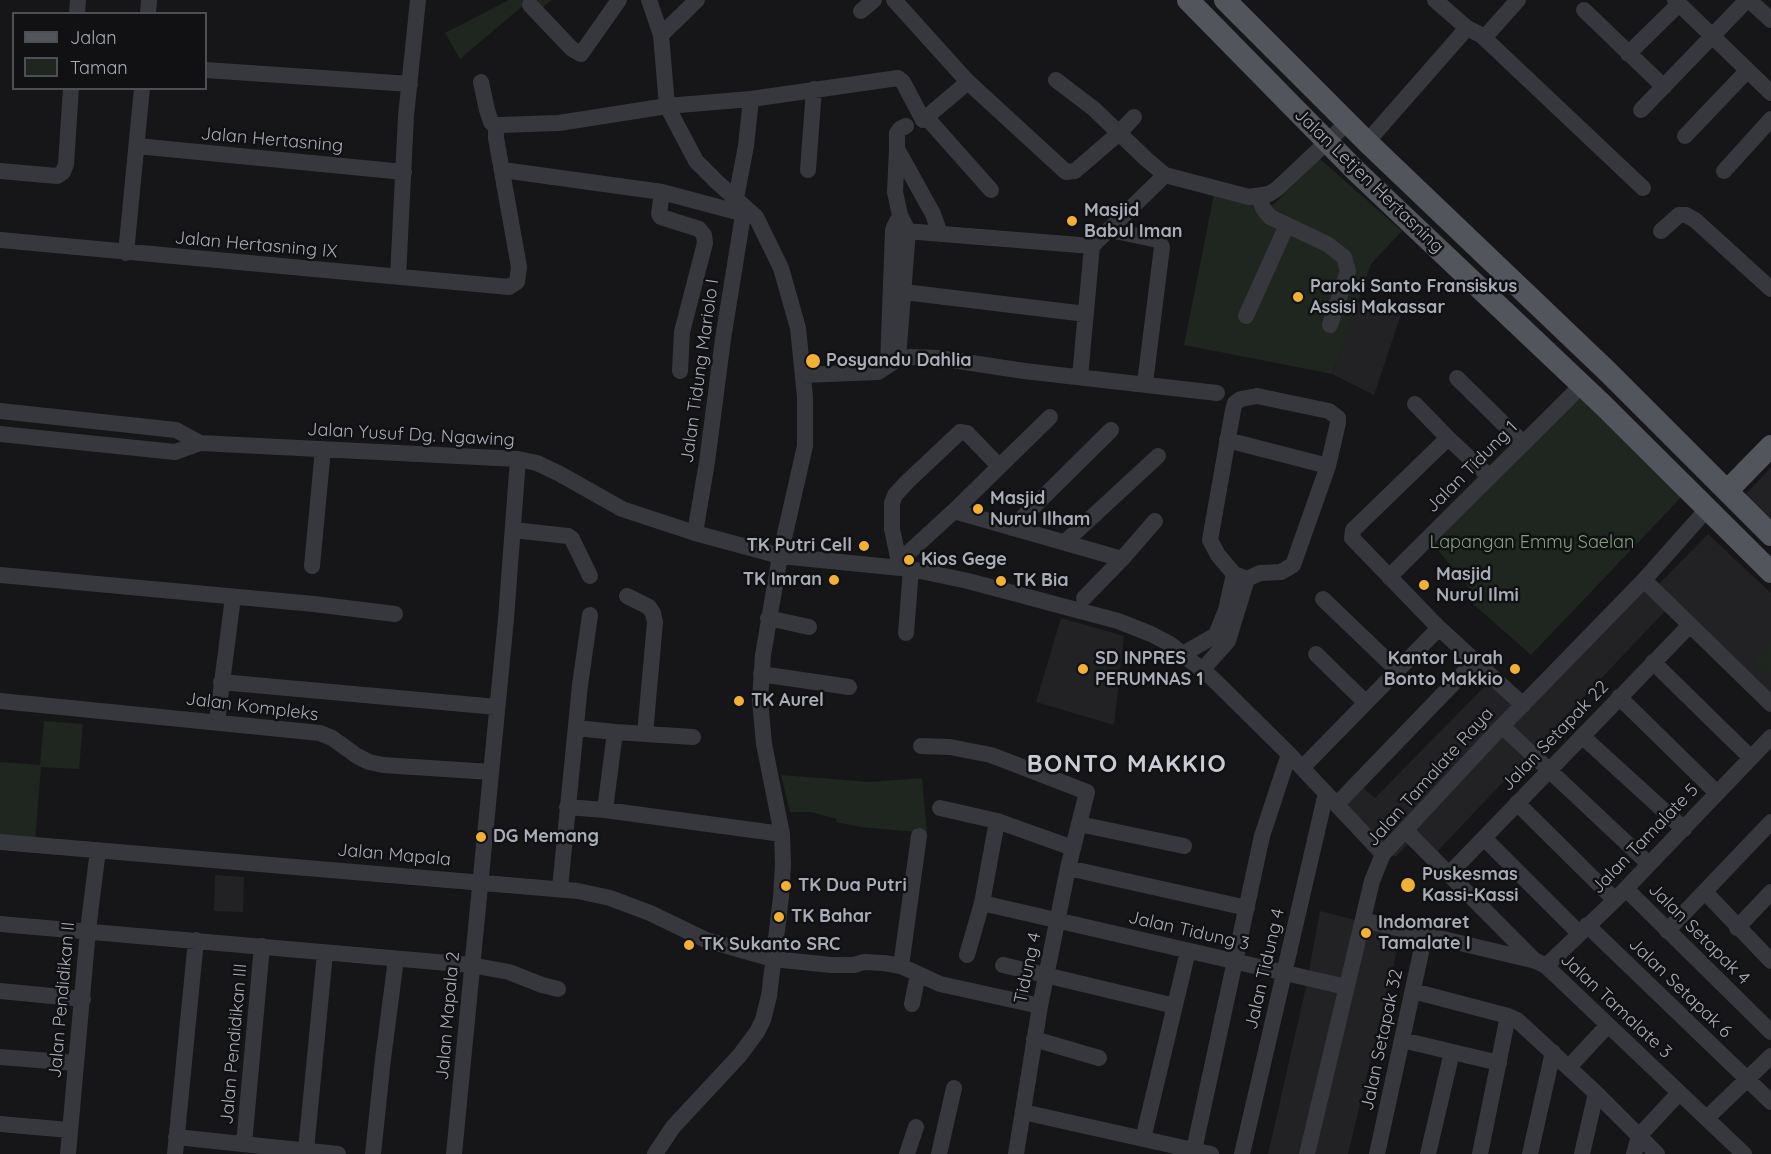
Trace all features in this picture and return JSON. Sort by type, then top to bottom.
[{"type":"main road","name":"Jalan Letjen Hertasning","points":[[1188,0],[1327,142],[1582,385],[1771,572]]},
{"type":"main road","name":"Jalan Letjen Hertasning","points":[[1225,0],[1347,123],[1608,372],[1771,535]]},
{"type":"main road","points":[[1490,299],[1510,277]]},
{"type":"main road","points":[[1727,491],[1771,446]]},
{"type":"street","points":[[398,277],[410,84],[418,0]]},
{"type":"street","points":[[530,4],[572,49],[581,54],[619,0]]},
{"type":"street","points":[[649,0],[661,35],[666,106],[696,161],[736,198],[772,247],[790,293],[798,328],[806,407],[805,446],[768,618],[761,674],[761,725],[782,834],[781,897],[769,996],[763,1020],[757,1032],[740,1054],[673,1127],[654,1154]]},
{"type":"street","points":[[661,35],[697,0]]},
{"type":"street","points":[[894,0],[969,81],[1066,172],[1075,171],[1119,134],[1134,117]]},
{"type":"street","points":[[1436,0],[1467,28],[1484,38],[1643,188]]},
{"type":"street","points":[[1484,38],[1518,0]]},
{"type":"street","points":[[1641,110],[1748,0],[1771,20]]},
{"type":"street","points":[[1628,54],[1677,2],[1771,93]]},
{"type":"street","points":[[1584,10],[1664,87]]},
{"type":"street","points":[[1367,142],[1467,28]]},
{"type":"street","points":[[207,70],[410,84]]},
{"type":"street","points":[[1685,136],[1747,71]]},
{"type":"street","points":[[496,127],[503,124],[559,123],[666,106],[751,99],[900,79],[925,119],[991,190]]},
{"type":"street","points":[[1056,80],[1094,109],[1165,175],[1249,197],[1259,197],[1277,189],[1347,123]]},
{"type":"street","points":[[925,119],[969,81]]},
{"type":"street","points":[[481,82],[491,122],[496,127],[503,170],[662,192],[750,216]]},
{"type":"street","points":[[808,170],[814,89]]},
{"type":"street","points":[[0,171],[57,176],[63,172],[66,164],[71,90]]},
{"type":"street","points":[[126,252],[142,90]]},
{"type":"street","points":[[736,198],[746,146],[751,99]]},
{"type":"street","points":[[1724,171],[1771,118]]},
{"type":"street","points":[[893,362],[904,292],[896,192],[897,133],[906,126]]},
{"type":"street","name":"Jalan Hertasning","points":[[137,146],[404,172]]},
{"type":"street","points":[[897,148],[933,214],[940,234]]},
{"type":"street","name":"Jalan Hertasning IX","points":[[0,240],[509,288],[517,282],[519,267],[503,170]]},
{"type":"street","points":[[1080,377],[1092,246],[1165,175]]},
{"type":"street","points":[[662,192],[659,214],[661,217],[699,229],[704,235],[705,243],[682,333],[680,370]]},
{"type":"street","points":[[1259,197],[1270,217],[1339,251],[1348,264],[1346,282],[1330,325]]},
{"type":"street","points":[[1661,231],[1679,215],[1686,215],[1695,220],[1771,289]]},
{"type":"street","name":"Jalan Tidung Mariolo I","points":[[695,533],[723,339],[750,216]]},
{"type":"street","points":[[900,225],[940,234],[1092,246]]},
{"type":"street","points":[[893,362],[900,225]]},
{"type":"street","points":[[1246,316],[1287,225]]},
{"type":"street","points":[[1110,230],[1158,240],[1162,247],[1145,383]]},
{"type":"street","points":[[904,292],[1086,314]]},
{"type":"street","points":[[803,375],[878,372],[893,362],[911,357],[939,358],[1024,371],[1217,393]]},
{"type":"street","points":[[1457,378],[1523,444]]},
{"type":"street","name":"Jalan Tidung 1","points":[[1389,577],[1582,385]]},
{"type":"street","points":[[1257,396],[1329,411],[1338,418],[1338,423],[1328,466],[1293,565],[1281,572],[1241,576],[1218,555],[1210,540],[1235,404],[1257,396]]},
{"type":"street","points":[[1415,404],[1490,477]]},
{"type":"street","name":"Jalan Yusuf Dg. Ngawing","points":[[0,411],[176,430],[200,443]]},
{"type":"street","points":[[32,437],[34,414]]},
{"type":"street","points":[[901,566],[1050,417]]},
{"type":"street","points":[[1012,528],[1111,430]]},
{"type":"street","points":[[906,633],[901,566],[892,529],[892,503],[901,488],[957,434],[964,432],[999,466]]},
{"type":"street","name":"Jalan Yusuf Dg. Ngawing","points":[[0,434],[175,452],[200,443],[518,459],[537,463],[560,474],[622,509],[695,533],[780,556],[901,566],[1118,621],[1160,639],[1203,669],[1289,754],[1383,854]]},
{"type":"street","points":[[1448,438],[1353,530],[1352,538],[1474,662],[1524,705]]},
{"type":"street","points":[[1227,440],[1328,466]]},
{"type":"street","points":[[312,566],[322,449]]},
{"type":"street","points":[[1065,542],[1158,456]]},
{"type":"street","name":"Jalan Mapala 2","points":[[454,1154],[481,882],[518,459]]},
{"type":"street","name":"Jalan Tamalate Raya","points":[[1313,1153],[1346,987],[1372,881],[1383,854],[1502,726],[1644,580],[1708,508]]},
{"type":"street","points":[[954,511],[1122,559]]},
{"type":"street","points":[[1084,598],[1155,521]]},
{"type":"street","points":[[513,530],[568,536],[572,539],[590,576]]},
{"type":"street","points":[[0,575],[395,614]]},
{"type":"street","points":[[1203,669],[1222,638],[1226,610],[1241,576]]},
{"type":"street","points":[[1644,580],[1771,704]]},
{"type":"street","points":[[627,596],[649,607],[655,622],[645,734]]},
{"type":"street","points":[[217,722],[233,597]]},
{"type":"street","points":[[1323,599],[1398,671]]},
{"type":"street","points":[[560,888],[567,807],[590,615]]},
{"type":"street","points":[[768,618],[809,627]]},
{"type":"street","name":"Jalan Setapak 22","points":[[1449,874],[1548,769],[1690,625]]},
{"type":"street","points":[[1302,768],[1439,628]]},
{"type":"street","points":[[1183,654],[1222,638]]},
{"type":"street","points":[[1316,654],[1366,703]]},
{"type":"street","points":[[1331,799],[1474,662]]},
{"type":"street","points":[[1653,662],[1751,758]]},
{"type":"street","points":[[761,674],[849,687]]},
{"type":"street","points":[[221,682],[497,707]]},
{"type":"street","points":[[1619,697],[1717,793]]},
{"type":"street","name":"Jalan Kompleks","points":[[0,701],[320,733],[332,738],[369,762],[491,772]]},
{"type":"street","points":[[1502,726],[1649,864]]},
{"type":"street","points":[[576,728],[693,737]]},
{"type":"street","points":[[605,810],[615,732]]},
{"type":"street","points":[[1582,736],[1684,829]]},
{"type":"street","name":"Jalan Tamalate 5","points":[[1541,964],[1620,894],[1771,737]]},
{"type":"street","name":"Tidung 4","points":[[921,746],[950,747],[992,755],[1087,792],[1068,868],[1046,975],[1016,1154]]},
{"type":"street","points":[[1194,1150],[1262,836],[1289,754]]},
{"type":"street","name":"Jalan Tidung 4","points":[[1242,1154],[1284,973],[1331,799]]},
{"type":"street","name":"Jalan Setapak 4","points":[[1517,803],[1620,894],[1667,931],[1771,1032]]},
{"type":"street","points":[[567,807],[782,834]]},
{"type":"street","points":[[940,808],[997,821],[1073,848]]},
{"type":"street","points":[[967,955],[982,903],[997,821]]},
{"type":"street","points":[[1667,931],[1771,822]]},
{"type":"street","points":[[1079,824],[1184,846]]},
{"type":"street","points":[[1405,830],[1541,964]]},
{"type":"street","points":[[901,966],[919,836]]},
{"type":"street","name":"Jalan Setapak 6","points":[[1484,838],[1771,1102]]},
{"type":"street","name":"Jalan Mapala","points":[[0,842],[560,888],[610,898],[650,913],[705,940],[773,959],[842,965],[874,962],[901,966],[940,984],[1040,1006]]},
{"type":"street","name":"Jalan Pendidikan II","points":[[68,1154],[88,930],[98,850]]},
{"type":"street","points":[[1068,868],[1247,908]]},
{"type":"street","points":[[1704,892],[1771,961]]},
{"type":"street","points":[[1737,927],[1771,892]]},
{"type":"street","name":"Jalan Tidung 3","points":[[982,903],[1346,987]]},
{"type":"street","name":"Jalan Tamalate 3","points":[[1363,920],[1541,964],[1608,1024],[1744,1154]]},
{"type":"street","points":[[0,924],[88,930]]},
{"type":"street","name":"Jalan Pendidikan III","points":[[88,930],[471,965],[509,972],[542,985],[558,988]]},
{"type":"street","name":"Jalan Setapak 32","points":[[1377,1154],[1425,934]]},
{"type":"street","name":"Jalan Pendidikan III","points":[[196,940],[176,1146],[244,1144],[338,1154]]},
{"type":"street","name":"Jalan Pendidikan III","points":[[244,1144],[262,946]]},
{"type":"street","points":[[1143,1139],[1188,951]]},
{"type":"street","points":[[306,1150],[325,953]]},
{"type":"street","points":[[373,1154],[396,959]]},
{"type":"street","points":[[1004,965],[1175,1006]]},
{"type":"street","points":[[912,1004],[918,974]]},
{"type":"street","points":[[0,991],[83,999]]},
{"type":"street","points":[[1413,991],[1517,1020],[1569,1067],[1657,1154]]},
{"type":"street","points":[[1480,1154],[1508,1016]]},
{"type":"street","points":[[1569,1067],[1608,1024]]},
{"type":"street","points":[[1034,1039],[1099,1058]]},
{"type":"street","points":[[1402,1040],[1499,1063]]},
{"type":"street","points":[[1428,1154],[1452,1052]]},
{"type":"street","points":[[1530,1154],[1553,1052]]},
{"type":"street","points":[[1707,1118],[1771,1056]]},
{"type":"street","points":[[0,1057],[76,1063]]},
{"type":"street","points":[[939,1154],[954,1088]]},
{"type":"street","points":[[1582,1154],[1596,1093]]},
{"type":"street","points":[[1634,1154],[1639,1136],[1678,1093]]},
{"type":"street","points":[[1023,1112],[1211,1154]]},
{"type":"street","points":[[0,1124],[69,1130]]},
{"type":"street","points":[[907,1154],[916,1127]]},
{"type":"shaded area","points":[[1357,302],[1401,314],[1374,395],[1332,374]]},
{"type":"shaded area","points":[[1771,467],[1771,521],[1745,495]]},
{"type":"shaded area","points":[[1708,534],[1771,593],[1771,705],[1652,591]]},
{"type":"shaded area","points":[[1643,588],[1666,610],[1432,857],[1412,840],[1395,857],[1344,801],[1359,784],[1375,798],[1488,683],[1518,711]]},
{"type":"shaded area","name":"SD INPRES PERUMNAS 1","points":[[1061,618],[1124,636],[1114,725],[1036,702]]},
{"type":"shaded area","points":[[215,875],[244,877],[243,912],[214,911]]},
{"type":"shaded area","points":[[1320,911],[1355,920],[1400,938],[1348,1154],[1268,1154],[1306,987]]},
{"type":"green space","points":[[509,0],[552,0],[539,10],[526,3],[460,59],[445,33]]},
{"type":"green space","points":[[1320,159],[1402,231],[1371,264],[1332,374],[1184,345],[1214,194],[1272,206]]},
{"type":"green space","name":"Lapangan Emmy Saelan","points":[[1582,385],[1689,489],[1531,655],[1473,604],[1474,594],[1428,538]]},
{"type":"green space","points":[[1771,643],[1771,672],[1768,675],[1753,662]]},
{"type":"green space","points":[[44,721],[83,724],[79,769],[41,767],[35,842],[0,840],[0,762],[40,765]]},
{"type":"green space","points":[[781,775],[870,782],[922,778],[927,833],[861,827],[836,822],[837,819],[811,812],[790,812]]},
{"type":"place","name":"Masjid Babul Iman","points":[[1072,221]]},
{"type":"place","name":"Paroki Santo Fransiskus Assisi Makassar","points":[[1298,297]]},
{"type":"place","name":"Posyandu Dahlia","points":[[813,361]]},
{"type":"place","name":"Masjid Nurul Ilham","points":[[978,509]]},
{"type":"place","name":"TK Putri Cell","points":[[864,546]]},
{"type":"place","name":"Kios Gege","points":[[909,560]]},
{"type":"place","name":"TK Imran","points":[[834,580]]},
{"type":"place","name":"TK Bia","points":[[1001,581]]},
{"type":"place","name":"Masjid Nurul Ilmi","points":[[1424,585]]},
{"type":"place","name":"SD INPRES PERUMNAS 1","points":[[1083,669]]},
{"type":"place","name":"Kantor Lurah Bonto Makkio","points":[[1515,669]]},
{"type":"place","name":"TK Aurel","points":[[739,701]]},
{"type":"place","name":"DG Memang","points":[[481,837]]},
{"type":"place","name":"Puskesmas Kassi-Kassi","points":[[1408,885]]},
{"type":"place","name":"TK Dua Putri","points":[[786,886]]},
{"type":"place","name":"TK Bahar","points":[[779,917]]},
{"type":"place","name":"Indomaret Tamalate I","points":[[1366,933]]},
{"type":"place","name":"TK Sukanto SRC","points":[[689,945]]},
{"type":"district","name":"BONTO MAKKIO","points":[[1127,765]]}]
